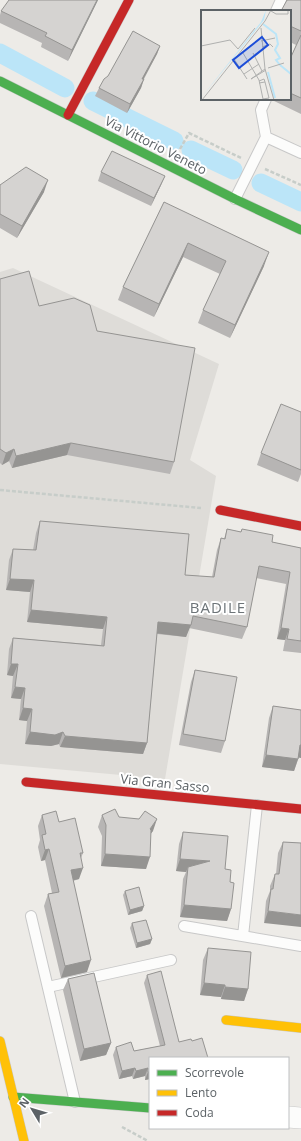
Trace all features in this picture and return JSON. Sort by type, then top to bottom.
[{"type":"street","points":[[68,115],[129,0]]},
{"type":"street","name":"Via Vittorio Veneto","points":[[0,81],[301,230]]},
{"type":"street","points":[[220,510],[301,526]]},
{"type":"street","name":"Via Gran Sasso","points":[[26,782],[257,806],[301,809]]},
{"type":"street","points":[[226,1020],[301,1028]]},
{"type":"street","points":[[0,1041],[24,1141]]},
{"type":"street","points":[[13,1097],[149,1108]]},
{"type":"street","points":[[289,1117],[301,1118]]},
{"type":"lane","points":[[276,10],[281,0]]},
{"type":"lane","points":[[236,199],[266,137],[261,110],[266,100]]},
{"type":"lane","points":[[266,137],[301,153]]},
{"type":"lane","points":[[243,936],[257,806]]},
{"type":"lane","points":[[31,916],[75,1102]]},
{"type":"lane","points":[[184,926],[301,946]]},
{"type":"lane","points":[[48,987],[171,960]]},
{"type":"path","points":[[173,147],[180,150],[189,133],[301,185]]},
{"type":"path","points":[[0,490],[220,510]]},
{"type":"shaded area","points":[[13,268],[219,364],[190,460],[216,476],[165,779],[0,764],[0,272]]},
{"type":"building","points":[[9,0],[97,0],[72,50],[45,36],[47,33],[1,11]]},
{"type":"building","points":[[287,0],[301,0],[301,31],[291,26],[291,10],[282,10]]},
{"type":"building","points":[[133,31],[160,46],[130,104],[99,88],[104,79],[108,76]]},
{"type":"building","points":[[301,35],[301,98],[291,93],[291,57]]},
{"type":"building","points":[[112,151],[165,176],[154,198],[101,172]]},
{"type":"building","points":[[26,167],[48,180],[22,226],[0,214],[0,185]]},
{"type":"building","points":[[164,202],[269,252],[235,325],[203,310],[226,261],[188,243],[159,304],[123,287]]},
{"type":"building","points":[[29,271],[39,306],[74,298],[90,305],[97,331],[195,348],[174,462],[71,443],[16,456],[14,449],[6,453],[0,449],[0,279]]},
{"type":"building","points":[[281,404],[301,412],[301,470],[261,453]]},
{"type":"building","points":[[40,521],[189,534],[185,575],[214,577],[221,538],[225,539],[227,529],[241,532],[242,529],[273,535],[272,542],[301,548],[301,641],[287,639],[289,629],[281,628],[290,572],[259,566],[247,627],[193,616],[191,625],[158,622],[147,743],[65,736],[63,732],[55,735],[30,732],[32,709],[23,708],[25,688],[15,687],[18,664],[11,664],[13,638],[104,646],[107,617],[31,610],[34,580],[10,579],[13,549],[36,550]]},
{"type":"building","points":[[195,670],[237,677],[225,741],[183,734]]},
{"type":"building","points":[[273,706],[301,710],[301,745],[298,759],[266,755]]},
{"type":"building","points":[[115,809],[119,817],[139,819],[145,811],[157,819],[150,829],[150,857],[105,854],[106,825],[102,815]]},
{"type":"building","points":[[56,811],[59,822],[75,818],[83,853],[80,853],[83,868],[71,870],[91,960],[65,966],[48,894],[59,892],[49,849],[45,850],[42,835],[46,834],[42,815]]},
{"type":"building","points":[[183,832],[228,836],[225,869],[231,870],[230,882],[234,883],[231,909],[184,905],[188,867],[210,861],[180,859]]},
{"type":"building","points":[[283,842],[301,843],[301,915],[268,911],[275,874],[279,874]]},
{"type":"building","points":[[139,887],[144,906],[130,910],[125,891]]},
{"type":"building","points":[[146,920],[152,939],[137,943],[132,923]]},
{"type":"building","points":[[208,948],[251,952],[248,989],[204,983]]},
{"type":"building","points":[[161,971],[179,1042],[191,1039],[192,1041],[202,1038],[208,1057],[149,1057],[149,1072],[148,1068],[136,1071],[135,1068],[122,1071],[116,1047],[131,1042],[134,1051],[165,1045],[147,975]]},
{"type":"building","points":[[94,973],[111,1043],[84,1049],[68,979]]},
{"type":"waterway","points":[[0,53],[65,88]]},
{"type":"waterway","points":[[93,101],[174,141]]},
{"type":"waterway","points":[[191,150],[233,170]]},
{"type":"waterway","points":[[261,183],[301,202]]},
{"type":"traffic: fast","points":[[0,81],[235,199],[301,230]]},
{"type":"traffic: fast","points":[[13,1097],[149,1108]]},
{"type":"traffic: slow","points":[[226,1020],[301,1028]]},
{"type":"traffic: slow","points":[[0,1041],[24,1141]]},
{"type":"traffic: jam","points":[[68,115],[129,0]]},
{"type":"traffic: jam","points":[[220,510],[301,526]]},
{"type":"traffic: jam","points":[[26,782],[301,809]]},
{"type":"district","name":"BADILE","points":[[218,608]]}]
